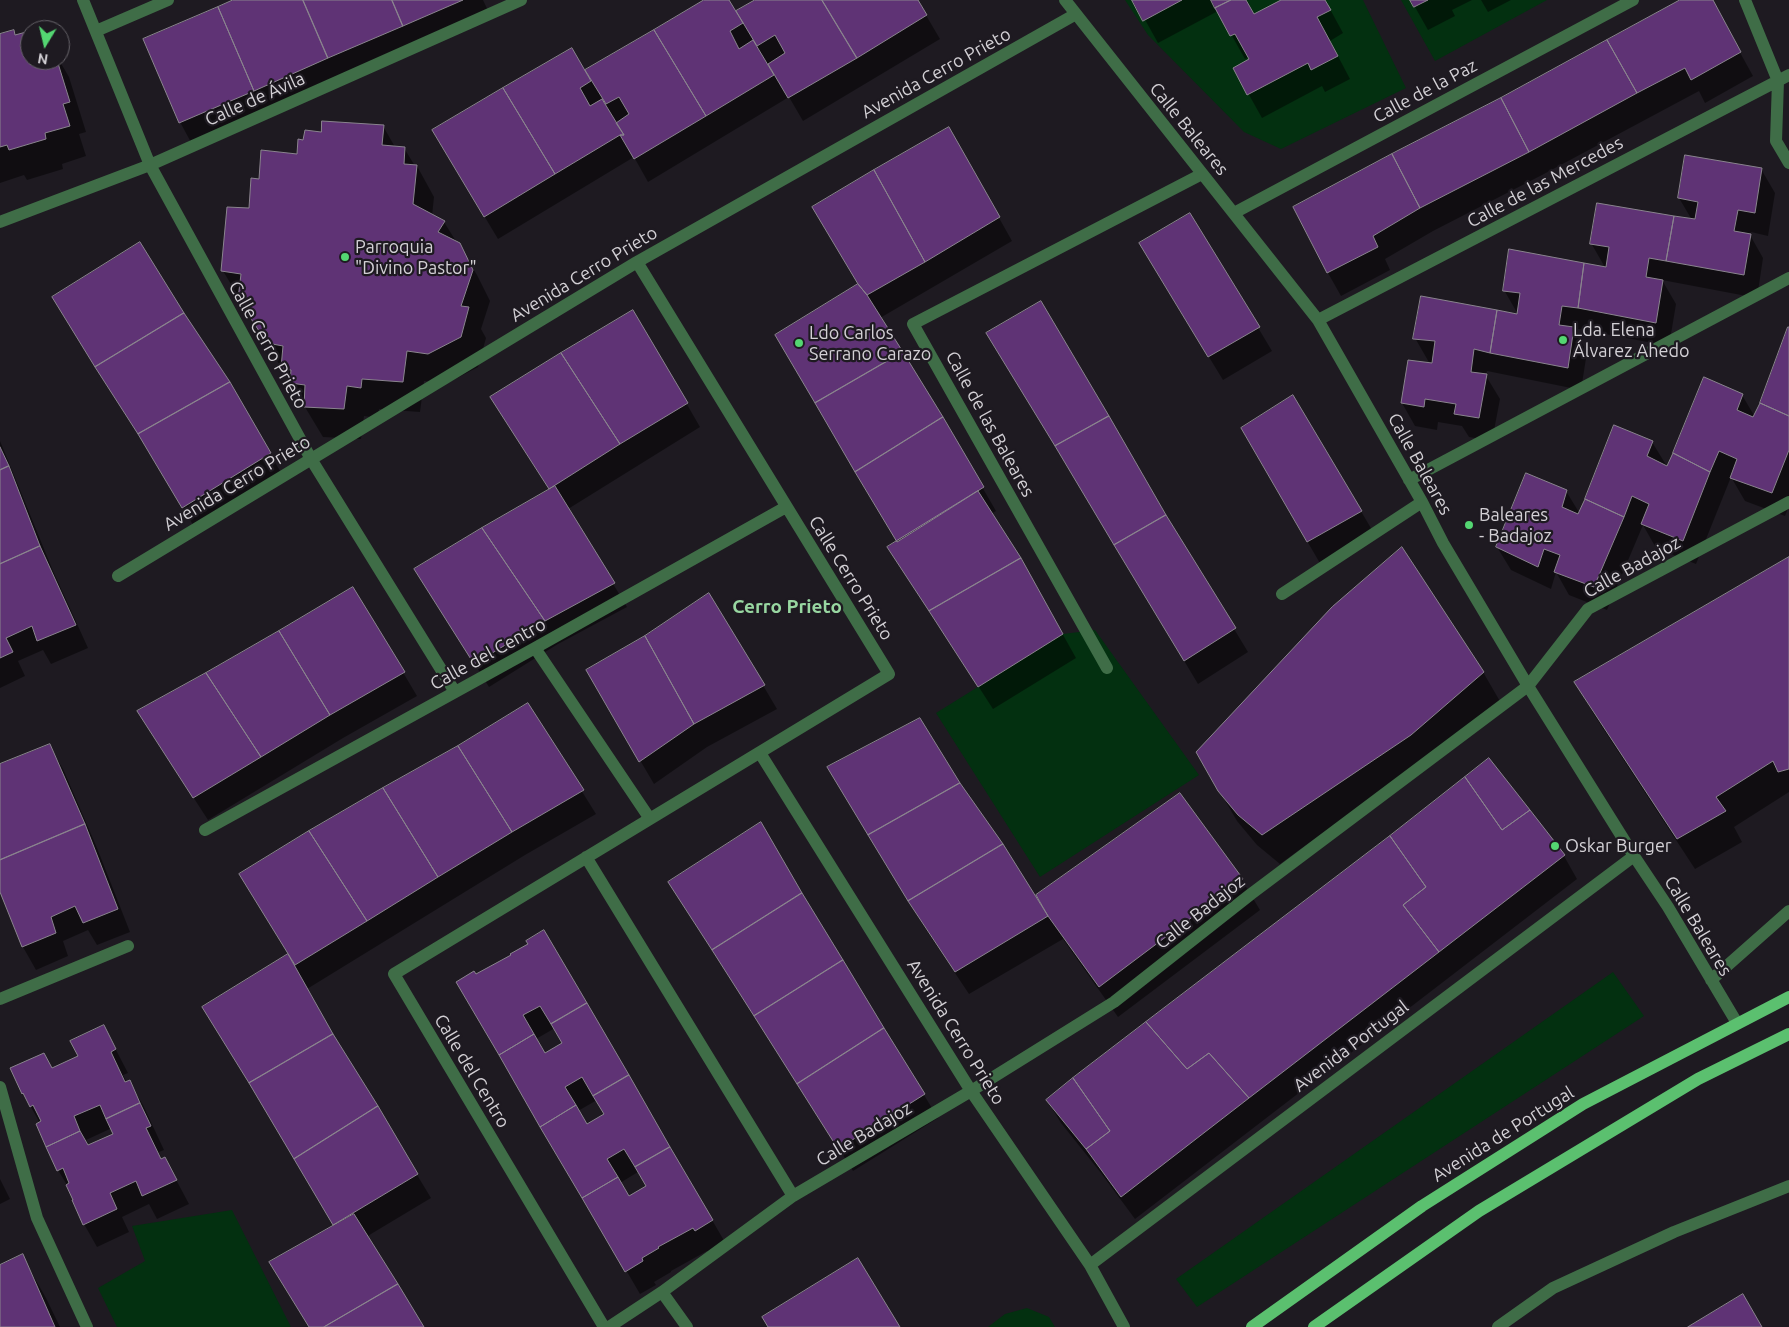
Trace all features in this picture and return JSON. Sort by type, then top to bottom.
[{"type":"main road","name":"Avenida de Portugal","points":[[1252,1327],[1422,1206],[1584,1104],[1789,997]]},
{"type":"main road","points":[[1314,1327],[1479,1211],[1698,1079],[1789,1034]]},
{"type":"street","name":"Calle Cerro Prieto","points":[[83,0],[150,165],[310,460],[455,692]]},
{"type":"street","points":[[96,31],[168,0]]},
{"type":"street","name":"Calle de Ávila","points":[[0,222],[150,165],[518,0]]},
{"type":"street","name":"Calle Baleares","points":[[1065,0],[1318,320],[1422,502],[1443,543],[1528,686],[1668,907],[1737,1023]]},
{"type":"street","name":"Calle de la Paz","points":[[1234,213],[1632,0]]},
{"type":"street","points":[[1745,0],[1783,78],[1776,141],[1789,163]]},
{"type":"street","name":"Avenida Cerro Prieto","points":[[118,576],[637,262],[1076,14]]},
{"type":"street","name":"Calle de las Mercedes","points":[[1318,320],[1783,78]]},
{"type":"street","name":"Calle de las Baleares","points":[[1107,668],[913,324],[1202,174]]},
{"type":"street","name":"Calle Cerro Prieto","points":[[586,857],[889,674],[637,262]]},
{"type":"street","points":[[1409,480],[1789,278]]},
{"type":"street","points":[[1282,594],[1422,502]]},
{"type":"street","name":"Calle Badajoz","points":[[609,1327],[662,1292],[793,1196],[971,1091],[1114,1002],[1259,888],[1528,686],[1588,609],[1789,502]]},
{"type":"street","name":"Calle del Centro","points":[[205,830],[786,507]]},
{"type":"street","points":[[535,648],[650,819]]},
{"type":"street","name":"Avenida Cerro Prieto","points":[[760,753],[971,1091],[1090,1265],[1124,1327]]},
{"type":"street","name":"Avenida Portugal","points":[[1090,1265],[1634,856]]},
{"type":"street","points":[[586,857],[793,1196]]},
{"type":"street","name":"Calle del Centro","points":[[586,857],[394,974],[604,1327]]},
{"type":"street","points":[[1711,980],[1789,911]]},
{"type":"street","points":[[0,999],[128,946]]},
{"type":"street","points":[[0,1087],[37,1218],[87,1327]]},
{"type":"street","points":[[1498,1327],[1553,1288],[1674,1232],[1789,1186]]},
{"type":"street","points":[[662,1292],[687,1327]]},
{"type":"green space","points":[[1125,0],[1363,0],[1406,88],[1281,149],[1244,132],[1148,35]]},
{"type":"green space","points":[[1401,0],[1547,0],[1435,61]]},
{"type":"green space","points":[[1095,630],[1199,775],[1040,877],[936,713],[1063,634]]},
{"type":"green space","points":[[1613,972],[1644,1016],[1197,1307],[1176,1279]]},
{"type":"green space","points":[[232,1210],[291,1327],[117,1327],[98,1288],[145,1261],[132,1226]]},
{"type":"green space","points":[[1027,1308],[1049,1317],[1055,1327],[988,1327],[1005,1314]]},
{"type":"building","points":[[233,0],[303,0],[328,58],[254,91],[218,7]]},
{"type":"building","points":[[303,0],[392,0],[403,26],[328,58]]},
{"type":"building","points":[[392,0],[463,0],[403,26]]},
{"type":"building","points":[[704,0],[729,0],[743,23],[730,31],[739,49],[753,40],[774,75],[706,116],[654,30]]},
{"type":"building","points":[[755,0],[822,0],[857,58],[788,98],[768,64],[785,53],[775,35],[757,46],[736,11]]},
{"type":"building","points":[[822,0],[918,0],[927,15],[857,58]]},
{"type":"building","points":[[1132,0],[1182,0],[1143,21]]},
{"type":"building","points":[[1211,0],[1231,0],[1215,8]]},
{"type":"building","points":[[1231,0],[1246,0],[1254,14],[1281,0],[1325,0],[1331,10],[1317,17],[1338,56],[1311,70],[1308,63],[1247,95],[1233,68],[1249,59],[1235,34],[1230,36],[1215,8]]},
{"type":"building","points":[[1410,0],[1428,0],[1414,7]]},
{"type":"building","points":[[1680,0],[1713,0],[1741,52],[1691,80],[1685,68],[1637,93],[1607,40]]},
{"type":"building","points":[[218,7],[254,91],[179,123],[143,39]]},
{"type":"building","points":[[14,30],[15,35],[20,34],[20,70],[60,70],[70,102],[63,104],[70,126],[45,133],[46,139],[9,150],[7,145],[0,147],[0,34]]},
{"type":"building","points":[[654,30],[706,116],[634,159],[620,135],[624,135],[616,123],[629,114],[619,97],[606,104],[585,70]]},
{"type":"building","points":[[1607,40],[1637,93],[1529,152],[1501,98]]},
{"type":"building","points":[[572,48],[591,81],[580,88],[590,106],[602,99],[624,135],[620,135],[555,174],[503,88]]},
{"type":"building","points":[[503,88],[555,174],[484,217],[432,130]]},
{"type":"building","points":[[1501,98],[1529,152],[1420,208],[1392,154]]},
{"type":"building","name":"Parroquia \"Divino Pastor\"","points":[[322,121],[384,125],[382,145],[405,147],[404,164],[417,165],[413,204],[445,221],[438,232],[460,243],[473,270],[461,306],[469,307],[461,337],[428,354],[407,351],[403,382],[362,379],[361,388],[347,386],[344,409],[304,407],[305,385],[290,383],[291,370],[281,368],[283,346],[267,343],[238,299],[241,274],[221,271],[227,207],[249,208],[251,178],[259,179],[261,150],[297,154],[298,139],[303,140],[305,130],[321,132]]},
{"type":"building","points":[[949,127],[1000,217],[925,262],[874,170]]},
{"type":"building","points":[[1392,154],[1420,208],[1373,236],[1378,247],[1327,273],[1293,207]]},
{"type":"building","points":[[1685,155],[1762,168],[1755,213],[1738,210],[1734,231],[1751,234],[1744,275],[1666,261],[1674,216],[1695,219],[1698,202],[1678,198]]},
{"type":"building","points":[[874,170],[925,262],[867,295],[858,284],[812,207]]},
{"type":"building","points":[[1597,203],[1674,216],[1666,261],[1649,258],[1646,277],[1663,280],[1656,323],[1578,308],[1584,263],[1606,267],[1609,247],[1590,244]]},
{"type":"building","points":[[1190,213],[1260,327],[1208,357],[1139,243]]},
{"type":"building","points":[[140,242],[184,313],[95,367],[52,297]]},
{"type":"building","points":[[1509,249],[1584,263],[1578,308],[1562,306],[1559,325],[1574,327],[1568,368],[1490,353],[1497,310],[1517,314],[1520,293],[1503,291]]},
{"type":"building","points":[[858,284],[903,352],[815,403],[775,335]]},
{"type":"building","points":[[1421,296],[1497,310],[1490,353],[1474,349],[1471,372],[1487,374],[1479,418],[1454,414],[1456,404],[1425,399],[1424,407],[1401,403],[1408,360],[1432,363],[1435,341],[1413,339]]},
{"type":"building","points":[[1041,301],[1109,416],[1055,446],[986,333]]},
{"type":"building","points":[[633,310],[688,403],[620,444],[561,353]]},
{"type":"building","points":[[184,313],[230,382],[138,434],[95,367]]},
{"type":"building","points":[[1789,327],[1789,416],[1760,403]]},
{"type":"building","points":[[903,352],[943,417],[855,472],[815,403]]},
{"type":"building","points":[[561,353],[620,444],[549,489],[490,397]]},
{"type":"building","points":[[1704,377],[1743,394],[1737,410],[1753,417],[1760,403],[1789,416],[1789,450],[1772,493],[1730,478],[1737,459],[1719,451],[1710,472],[1673,453]]},
{"type":"building","points":[[230,382],[271,453],[182,508],[138,434]]},
{"type":"building","points":[[1293,395],[1362,511],[1307,542],[1241,428]]},
{"type":"building","points":[[1109,416],[1166,515],[1114,545],[1055,446]]},
{"type":"building","points":[[943,417],[984,487],[897,542],[855,472]]},
{"type":"building","points":[[1614,425],[1653,441],[1647,456],[1667,466],[1673,453],[1710,472],[1683,541],[1641,524],[1649,504],[1632,496],[1624,517],[1585,499]]},
{"type":"building","points":[[0,447],[9,466],[0,470]]},
{"type":"building","points":[[9,466],[40,546],[0,564],[0,470]]},
{"type":"building","points":[[1526,473],[1567,490],[1562,507],[1578,514],[1585,499],[1624,517],[1594,587],[1554,572],[1560,555],[1544,549],[1538,567],[1496,547]]},
{"type":"building","points":[[555,486],[615,583],[545,621],[482,528]]},
{"type":"building","points":[[978,491],[1021,558],[929,611],[887,547]]},
{"type":"building","points":[[1166,515],[1236,628],[1184,661],[1114,545]]},
{"type":"building","points":[[482,528],[545,621],[474,664],[414,569]]},
{"type":"building","points":[[40,546],[76,625],[37,641],[32,626],[6,638],[13,652],[0,658],[0,564]]},
{"type":"building","points":[[1402,547],[1484,672],[1411,735],[1262,835],[1238,815],[1218,791],[1196,752],[1332,607]]},
{"type":"building","points":[[1789,557],[1789,769],[1778,772],[1773,761],[1716,797],[1726,811],[1677,839],[1574,682]]},
{"type":"building","points":[[1021,558],[1063,634],[978,687],[929,611]]},
{"type":"building","points":[[353,587],[405,672],[330,715],[279,631]]},
{"type":"building","points":[[709,593],[765,685],[694,724],[645,636]]},
{"type":"building","points":[[279,631],[330,715],[261,757],[206,673]]},
{"type":"building","points":[[645,636],[694,724],[639,762],[586,670]]},
{"type":"building","points":[[206,673],[261,757],[193,798],[137,711]]},
{"type":"building","points":[[528,703],[584,790],[512,832],[458,746]]},
{"type":"building","points":[[920,718],[960,783],[868,835],[827,767]]},
{"type":"building","points":[[50,744],[85,824],[0,860],[0,764]]},
{"type":"building","points":[[458,746],[512,832],[438,877],[383,788]]},
{"type":"building","points":[[1489,758],[1530,810],[1502,830],[1465,777]]},
{"type":"building","points":[[1465,777],[1502,830],[1530,810],[1565,855],[1439,952],[1403,905],[1426,887],[1390,836]]},
{"type":"building","points":[[960,783],[1003,844],[908,901],[868,835]]},
{"type":"building","points":[[383,788],[438,877],[367,921],[309,831]]},
{"type":"building","points":[[1180,793],[1243,879],[1099,987],[1048,916],[1036,895]]},
{"type":"building","points":[[761,822],[802,893],[712,950],[668,882]]},
{"type":"building","points":[[85,824],[118,909],[83,923],[75,906],[51,917],[56,933],[22,947],[0,892],[0,860]]},
{"type":"building","points":[[309,831],[367,921],[295,965],[239,874]]},
{"type":"building","points":[[1390,836],[1426,887],[1403,905],[1439,952],[1249,1098],[1209,1053],[1187,1069],[1146,1022]]},
{"type":"building","points":[[1003,844],[1048,916],[955,972],[908,901]]},
{"type":"building","points":[[802,893],[843,960],[754,1016],[712,950]]},
{"type":"building","points":[[544,930],[587,1003],[551,1024],[540,1006],[523,1015],[534,1034],[499,1055],[456,982],[474,971],[476,974],[511,955],[528,944],[526,941]]},
{"type":"building","points":[[288,954],[333,1034],[249,1083],[202,1007]]},
{"type":"building","points":[[843,960],[884,1028],[797,1084],[754,1016]]},
{"type":"building","points":[[587,1003],[629,1075],[593,1096],[582,1077],[565,1087],[576,1105],[540,1127],[499,1055],[534,1034],[545,1053],[562,1043],[551,1024]]},
{"type":"building","points":[[1146,1022],[1187,1069],[1209,1053],[1249,1098],[1121,1197],[1086,1149],[1110,1131],[1073,1078]]},
{"type":"building","points":[[104,1025],[116,1049],[111,1052],[125,1082],[130,1080],[140,1103],[106,1119],[100,1105],[74,1116],[80,1131],[46,1147],[36,1124],[41,1121],[33,1105],[30,1107],[22,1094],[10,1068],[44,1053],[52,1068],[78,1056],[70,1041]]},
{"type":"building","points":[[884,1028],[925,1094],[838,1149],[797,1084]]},
{"type":"building","points":[[333,1034],[378,1106],[294,1159],[249,1083]]},
{"type":"building","points":[[629,1075],[670,1147],[635,1167],[624,1149],[607,1159],[618,1177],[582,1198],[540,1127],[576,1105],[587,1124],[604,1114],[593,1096]]},
{"type":"building","points":[[1073,1078],[1110,1131],[1086,1149],[1046,1100]]},
{"type":"building","points":[[140,1103],[151,1126],[146,1128],[161,1159],[165,1157],[177,1180],[142,1196],[136,1181],[110,1193],[117,1209],[83,1225],[66,1185],[69,1183],[63,1168],[57,1171],[46,1147],[80,1131],[88,1145],[113,1134],[106,1119]]},
{"type":"building","points":[[378,1106],[418,1174],[333,1225],[294,1159]]},
{"type":"building","points":[[670,1147],[713,1220],[695,1231],[693,1228],[658,1247],[642,1258],[643,1261],[625,1272],[582,1198],[618,1177],[629,1196],[646,1186],[635,1167]]},
{"type":"building","points":[[354,1214],[398,1284],[324,1327],[309,1327],[269,1262]]},
{"type":"building","points":[[23,1254],[55,1327],[0,1327],[0,1265]]},
{"type":"building","points":[[858,1258],[900,1327],[768,1327],[762,1317]]},
{"type":"building","points":[[398,1284],[424,1327],[324,1327]]},
{"type":"building","points":[[1743,1294],[1762,1327],[1688,1327]]},
{"type":"place","name":"Parroquia \"Divino Pastor\"","points":[[345,257]]},
{"type":"place","name":"Lda. Elena Álvarez Ahedo","points":[[1563,340]]},
{"type":"place","name":"Ldo Carlos Serrano Carazo","points":[[799,343]]},
{"type":"place","name":"Baleares - Badajoz","points":[[1469,525]]},
{"type":"place","name":"Oskar Burger","points":[[1555,846]]},
{"type":"district","name":"Cerro Prieto","points":[[787,607]]}]
